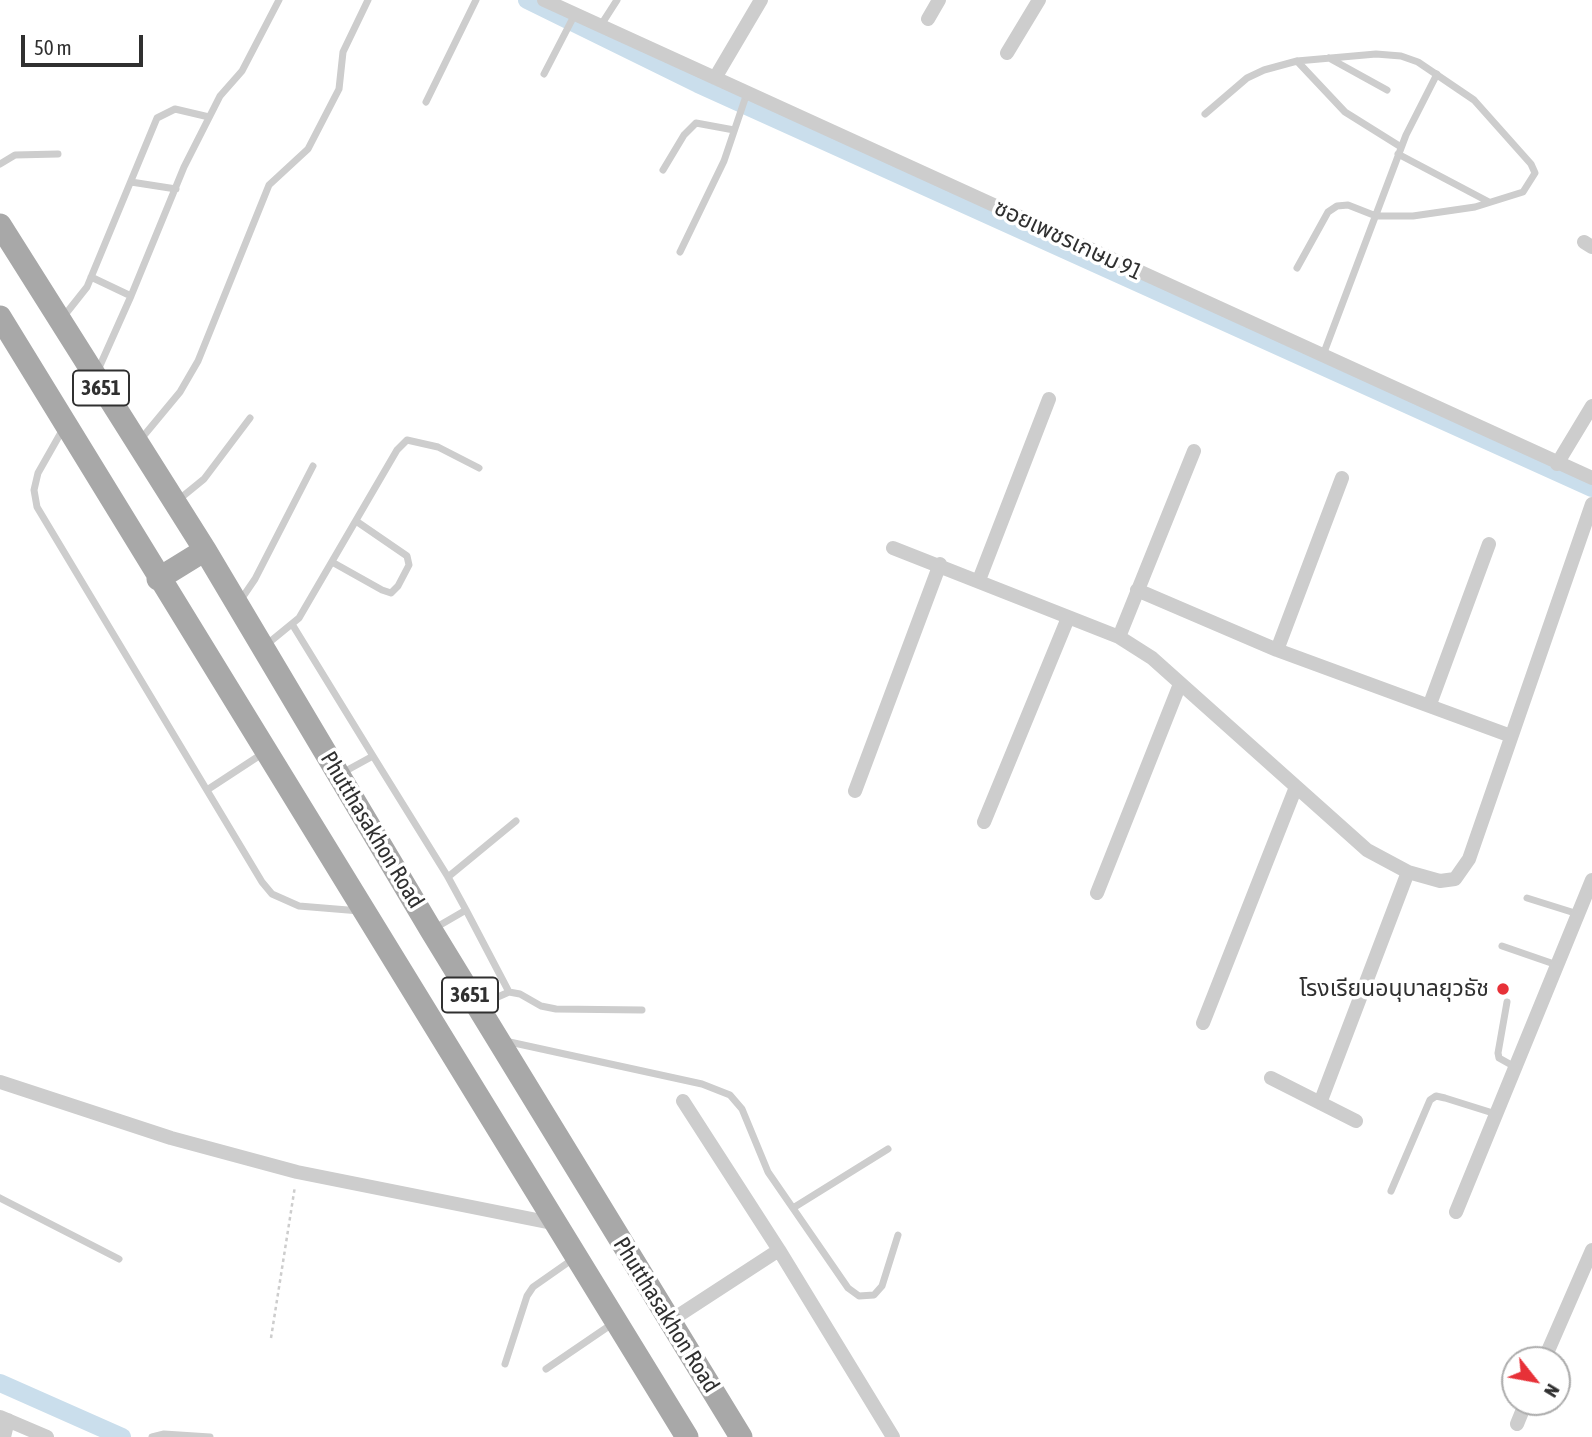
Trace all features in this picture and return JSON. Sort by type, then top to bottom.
[{"type":"main road","name":"Phutthasakhon Road","points":[[0,225],[205,550],[431,930],[741,1437]]},
{"type":"main road","name":"Phutthasakhon Road","points":[[0,317],[158,579],[687,1437]]},
{"type":"main road","points":[[158,579],[205,550]]},
{"type":"street","name":"ซอยเพชรเกษม 91","points":[[544,0],[572,21],[601,26],[1592,478]]},
{"type":"street","points":[[715,78],[761,0]]},
{"type":"street","points":[[928,19],[939,0]]},
{"type":"street","points":[[1007,52],[1039,0]]},
{"type":"street","points":[[979,580],[1049,399]]},
{"type":"street","points":[[1558,464],[1592,406]]},
{"type":"street","points":[[1119,636],[1194,451]]},
{"type":"street","points":[[1277,650],[1342,478]]},
{"type":"street","points":[[893,548],[940,564],[1068,618],[1119,636],[1152,658],[1367,850],[1408,872],[1440,881],[1455,879],[1469,859],[1590,509]]},
{"type":"street","points":[[1430,705],[1489,544]]},
{"type":"street","points":[[855,791],[940,564]]},
{"type":"street","points":[[1137,590],[1277,650],[1511,736]]},
{"type":"street","points":[[984,822],[1068,618]]},
{"type":"street","points":[[1097,893],[1180,684]]},
{"type":"street","points":[[1203,1023],[1296,787]]},
{"type":"street","points":[[1320,1102],[1408,872]]},
{"type":"street","points":[[1456,1212],[1592,880]]},
{"type":"street","points":[[1271,1078],[1356,1121]]},
{"type":"street","points":[[1,1085],[171,1138],[297,1172],[557,1224]]},
{"type":"street","points":[[683,1101],[779,1250],[893,1437]]},
{"type":"street","points":[[670,1321],[779,1250]]},
{"type":"street","points":[[1550,1346],[1592,1250]]},
{"type":"street","points":[[1517,1424],[1520,1416]]},
{"type":"street","points":[[4,1419],[23,1432],[47,1437]]},
{"type":"street","points":[[4,1419],[4,1437]]},
{"type":"lane","points":[[94,377],[209,117],[220,96],[246,65],[278,0]]},
{"type":"lane","points":[[137,444],[180,392],[198,361],[265,191],[274,178],[309,149],[339,89],[343,52],[368,0]]},
{"type":"lane","points":[[426,102],[476,0]]},
{"type":"lane","points":[[601,26],[617,0]]},
{"type":"lane","points":[[544,74],[572,21]]},
{"type":"lane","points":[[1205,114],[1247,78],[1297,61],[1376,54],[1401,56],[1437,74],[1474,100],[1531,164],[1535,173],[1523,192],[1489,203],[1413,216],[1376,216],[1348,205],[1337,206],[1328,212],[1297,268]]},
{"type":"lane","points":[[1329,58],[1387,90]]},
{"type":"lane","points":[[1297,61],[1345,112],[1400,151],[1489,203]]},
{"type":"lane","points":[[1323,357],[1400,151],[1437,74]]},
{"type":"lane","points":[[680,252],[723,161],[747,93]]},
{"type":"lane","points":[[59,322],[77,301],[91,277],[157,118],[175,109],[209,117]]},
{"type":"lane","points":[[663,170],[695,123],[735,127]]},
{"type":"lane","points":[[0,164],[15,155],[58,154]]},
{"type":"lane","points":[[131,182],[176,189]]},
{"type":"lane","points":[[91,277],[131,296]]},
{"type":"lane","points":[[175,503],[204,479],[250,418]]},
{"type":"lane","points":[[65,425],[38,474],[34,490],[37,507],[51,536],[272,894],[299,906],[364,912]]},
{"type":"lane","points":[[263,647],[299,618],[397,450],[407,440],[438,447],[479,467]]},
{"type":"lane","points":[[237,604],[255,579],[313,466]]},
{"type":"lane","points":[[332,562],[382,590],[391,593],[398,586],[409,565],[407,556],[356,521]]},
{"type":"lane","points":[[292,624],[447,877],[509,992]]},
{"type":"lane","points":[[207,790],[265,752]]},
{"type":"lane","points":[[339,775],[373,756]]},
{"type":"lane","points":[[447,877],[516,821]]},
{"type":"lane","points":[[1527,898],[1578,914]]},
{"type":"lane","points":[[431,930],[466,910]]},
{"type":"lane","points":[[1502,946],[1557,965]]},
{"type":"lane","points":[[477,1006],[509,992],[520,994],[541,1006],[556,1009],[642,1010]]},
{"type":"lane","points":[[1507,1002],[1499,1058],[1516,1067]]},
{"type":"lane","points":[[497,1039],[702,1084],[730,1095],[742,1109],[760,1156],[793,1208],[848,1288],[859,1296],[874,1295],[881,1286],[898,1235]]},
{"type":"lane","points":[[1391,1192],[1430,1100],[1436,1096],[1496,1114]]},
{"type":"lane","points":[[793,1208],[888,1149]]},
{"type":"lane","points":[[0,1198],[119,1259]]},
{"type":"lane","points":[[505,1364],[527,1296],[533,1287],[576,1256]]},
{"type":"lane","points":[[546,1369],[616,1321]]},
{"type":"lane","points":[[152,1437],[164,1433],[210,1437]]},
{"type":"path","points":[[271,1338],[297,1172]]},
{"type":"waterway","points":[[527,0],[698,84],[1592,488]]},
{"type":"waterway","points":[[0,1383],[122,1437]]},
{"type":"place","name":"โรงเรียนอนุบาลยุวธัช","points":[[1503,989]]}]
